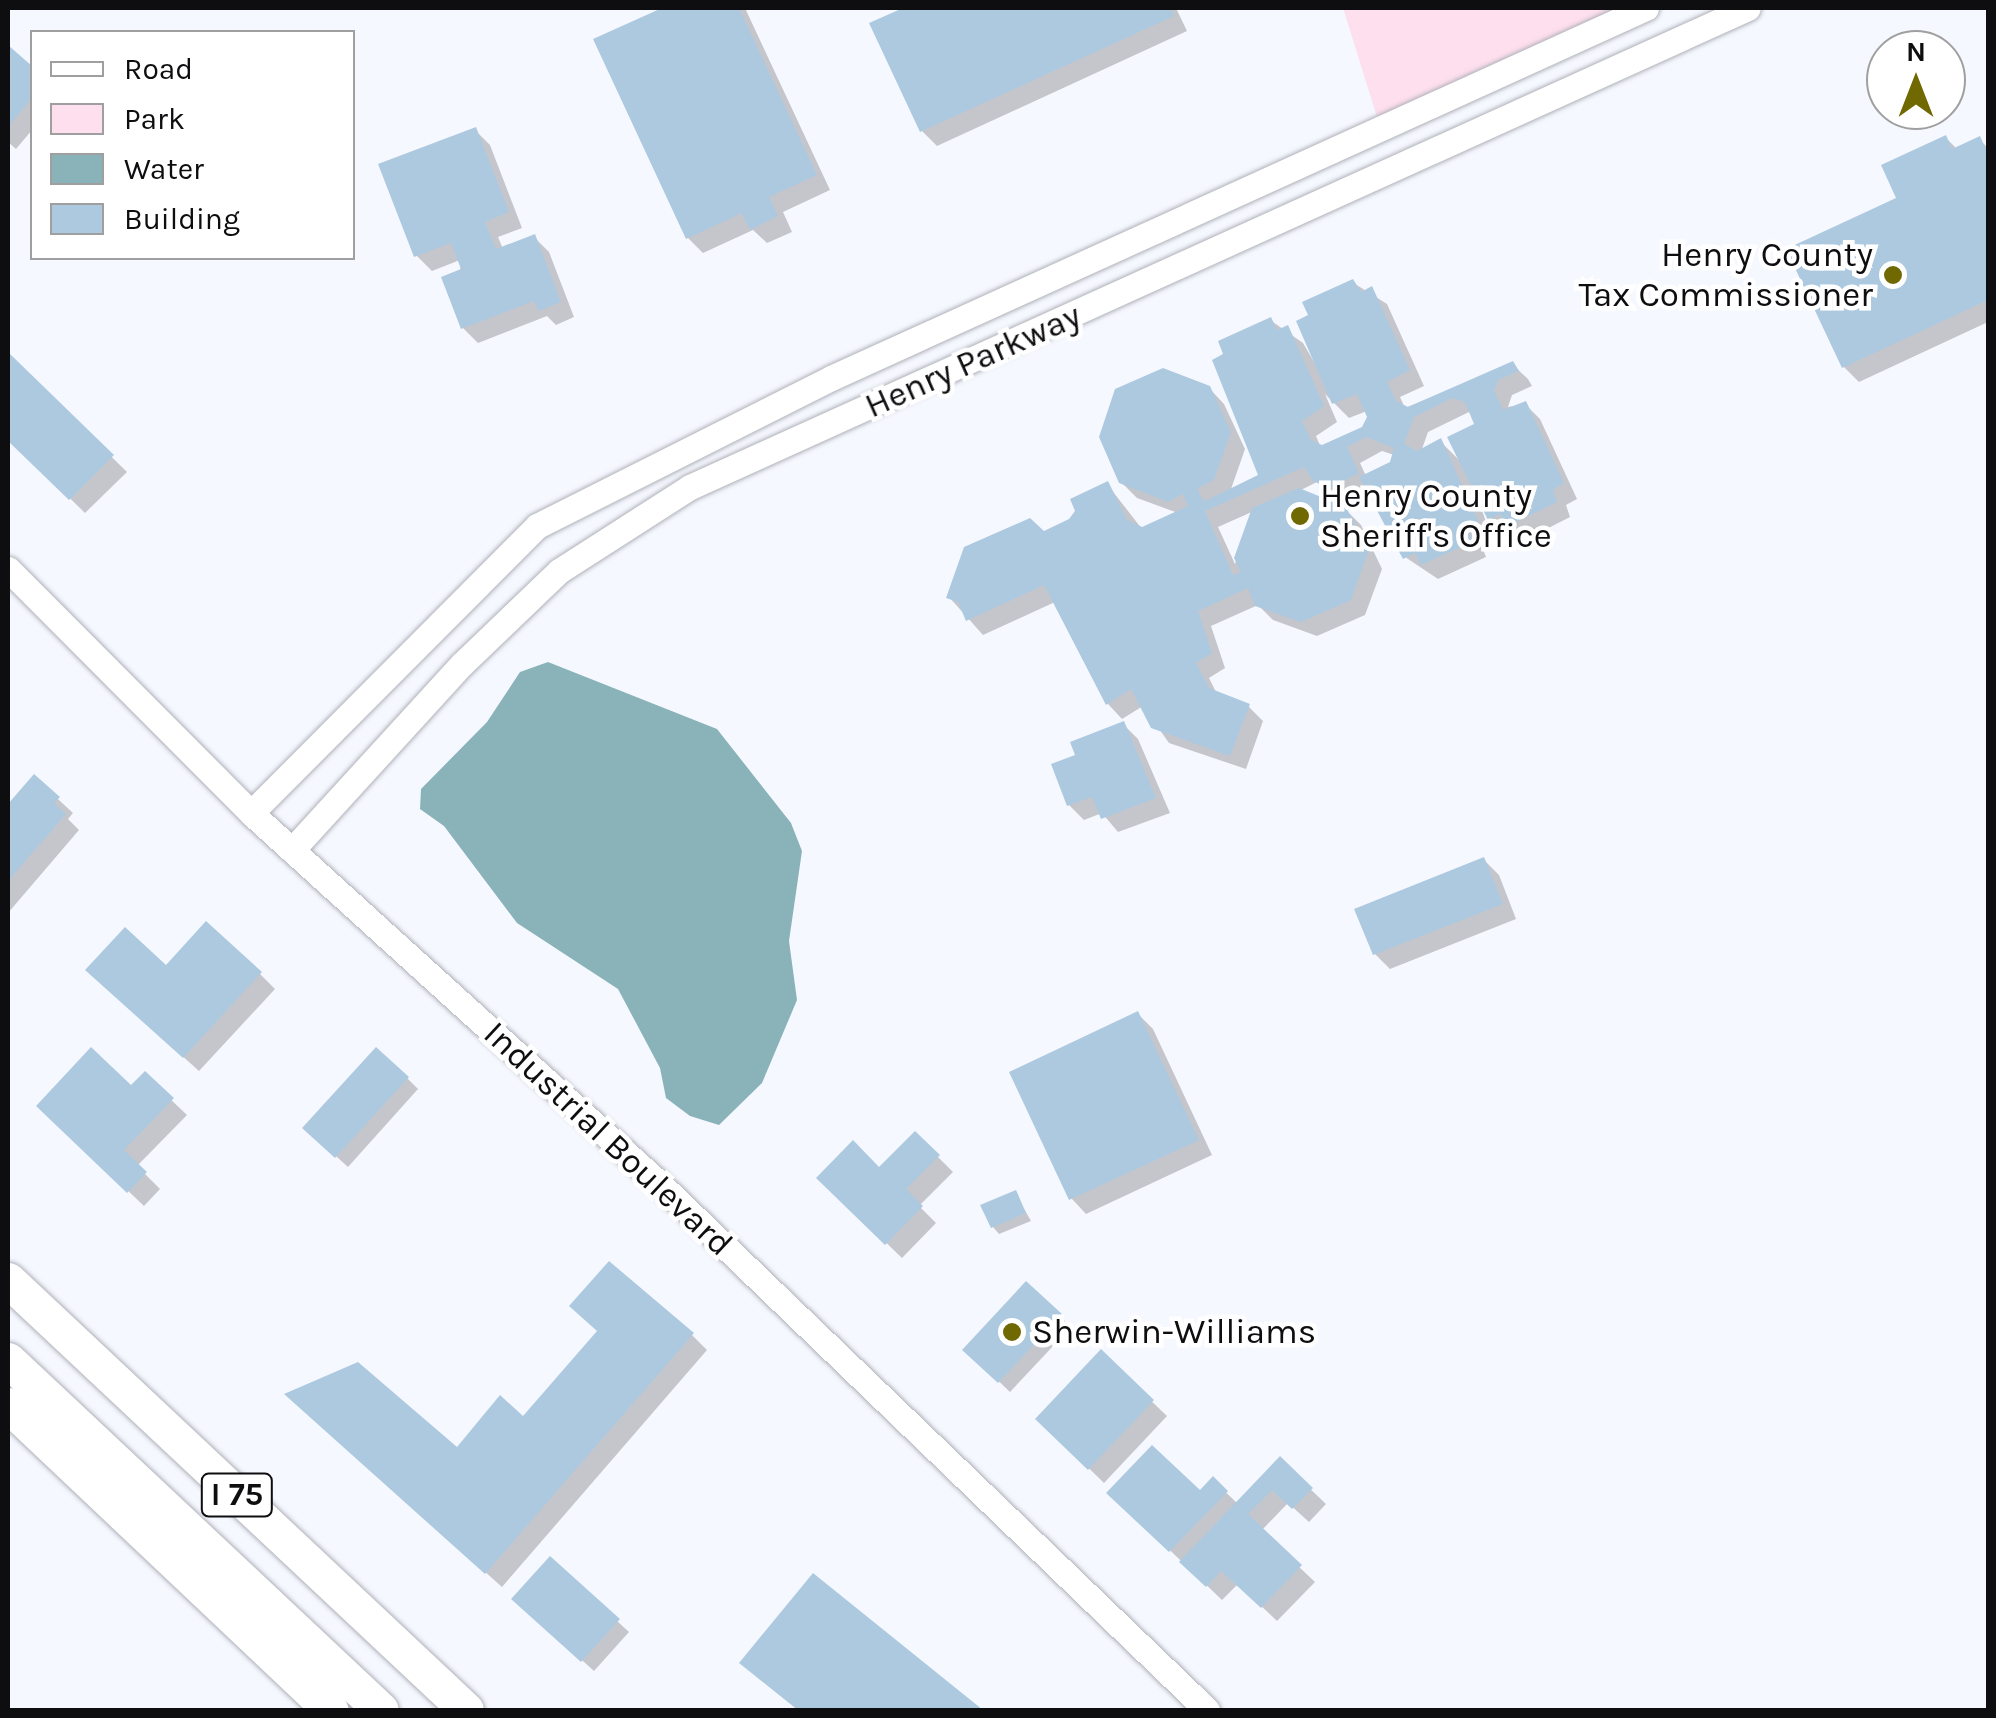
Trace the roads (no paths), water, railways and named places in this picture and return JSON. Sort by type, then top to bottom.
[{"type":"highway","name":"I 75","points":[[8,1280],[466,1710]]},
{"type":"highway","points":[[8,1360],[382,1710]]},
{"type":"highway","name":"I 75","points":[[8,1404],[331,1710]]},
{"type":"street","name":"Henry Parkway","points":[[251,813],[537,526],[831,378],[1646,8]]},
{"type":"street","name":"Henry Parkway","points":[[292,850],[462,664],[558,570],[690,487],[1748,8]]},
{"type":"street","name":"Industrial Boulevard","points":[[8,570],[251,813],[660,1184],[1207,1710]]},
{"type":"water","points":[[548,662],[717,729],[791,823],[802,851],[789,941],[797,1000],[762,1083],[719,1125],[690,1116],[666,1098],[660,1068],[618,989],[517,923],[444,826],[420,809],[421,789],[487,722],[520,672]]},
{"type":"place","name":"Henry County Tax Commissioner","points":[[1893,275]]},
{"type":"place","name":"Henry County Sheriff's Office","points":[[1300,516]]},
{"type":"place","name":"Sherwin-Williams","points":[[1012,1332]]}]
